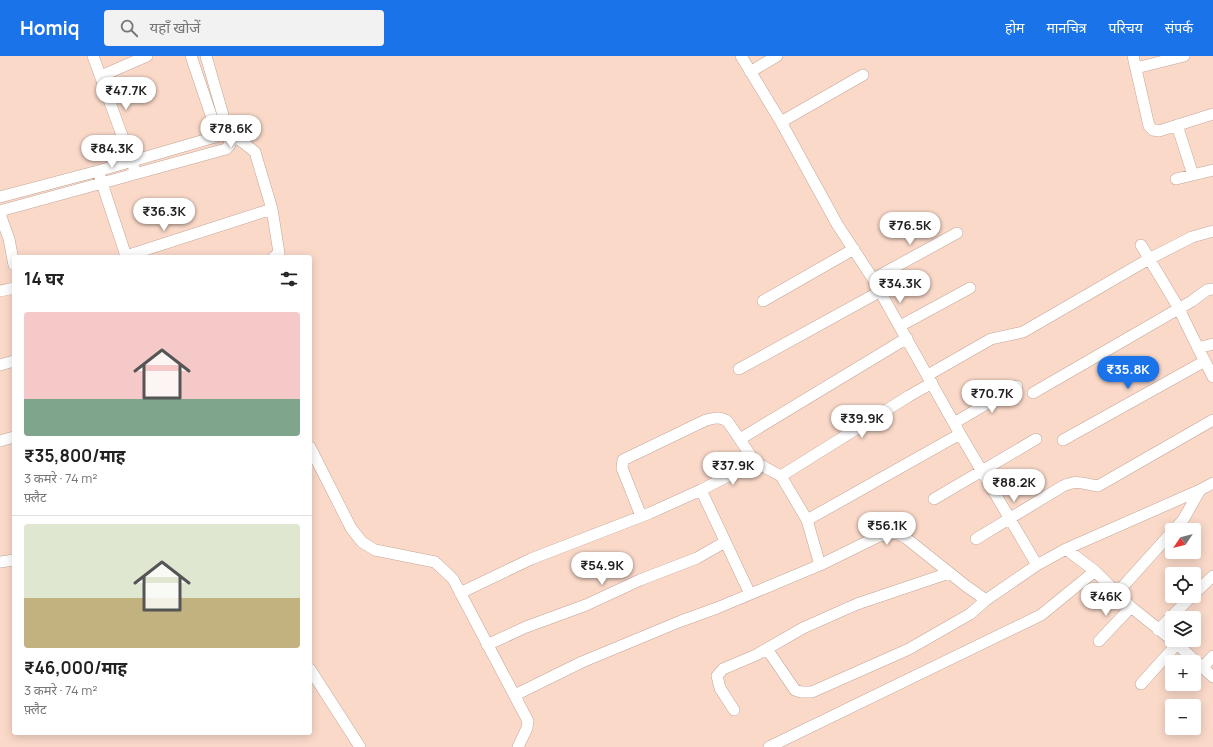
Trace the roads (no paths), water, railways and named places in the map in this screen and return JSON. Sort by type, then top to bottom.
[{"type":"street","points":[[93,56],[136,174]]},
{"type":"street","points":[[101,76],[147,56]]},
{"type":"street","points":[[0,197],[98,172],[211,138],[216,134],[216,131],[191,56]]},
{"type":"street","points":[[12,255],[9,239],[0,213],[226,149],[230,145],[229,136],[206,56]]},
{"type":"street","points":[[741,56],[781,122],[837,224],[873,279],[954,424],[1037,565]]},
{"type":"street","points":[[750,72],[777,56]]},
{"type":"street","points":[[1133,56],[1149,126],[1153,130],[1159,131],[1177,124],[1213,114]]},
{"type":"street","points":[[1136,68],[1184,56]]},
{"type":"street","points":[[781,122],[863,75]]},
{"type":"street","points":[[1177,124],[1193,175]]},
{"type":"street","points":[[216,131],[248,144],[255,152],[272,209],[279,253],[276,255]]},
{"type":"street","points":[[1176,179],[1213,170]]},
{"type":"street","points":[[98,172],[125,255]]},
{"type":"street","points":[[132,255],[272,209]]},
{"type":"street","points":[[781,476],[909,396],[930,379],[991,339],[1023,332],[1149,259],[1192,237],[1213,231]]},
{"type":"street","points":[[873,279],[957,233]]},
{"type":"street","points":[[1141,245],[1178,307],[1213,378]]},
{"type":"street","points":[[763,301],[854,248]]},
{"type":"street","points":[[0,291],[12,288]]},
{"type":"street","points":[[900,326],[970,288]]},
{"type":"street","points":[[1033,393],[1178,307],[1192,301],[1207,290],[1213,289]]},
{"type":"street","points":[[739,369],[879,292]]},
{"type":"street","points":[[740,439],[907,338]]},
{"type":"street","points":[[1198,348],[1213,344]]},
{"type":"street","points":[[1063,440],[1205,361]]},
{"type":"street","points":[[0,365],[12,362]]},
{"type":"street","points":[[954,424],[1017,386]]},
{"type":"street","points":[[641,516],[622,468],[623,460],[706,420],[719,417],[728,422],[755,462],[781,476],[808,520],[820,565]]},
{"type":"street","points":[[976,539],[1073,482],[1082,482],[1098,486],[1213,420]]},
{"type":"street","points":[[808,520],[960,434]]},
{"type":"street","points":[[0,442],[12,438]]},
{"type":"street","points":[[934,499],[1036,439]]},
{"type":"street","points":[[312,451],[351,528],[362,542],[375,550],[435,562],[453,579],[528,721],[527,728],[518,747]]},
{"type":"street","points":[[460,593],[531,559],[641,516],[701,490],[755,462]]},
{"type":"street","points":[[767,649],[794,690],[801,692],[812,692],[909,649],[970,614],[986,600],[1037,565],[1066,549],[1213,483]]},
{"type":"street","points":[[701,490],[750,594]]},
{"type":"street","points":[[1180,523],[1200,490]]},
{"type":"street","points":[[515,695],[582,662],[820,565],[877,537],[888,534],[898,534],[906,538],[949,573],[986,600]]},
{"type":"street","points":[[1117,593],[1165,540]]},
{"type":"street","points":[[487,645],[526,627],[586,606],[640,580],[697,558],[725,542]]},
{"type":"street","points":[[1066,549],[1095,571],[1131,607],[1165,635]]},
{"type":"street","points":[[0,562],[12,560]]},
{"type":"street","points":[[769,747],[1042,615],[1095,571]]},
{"type":"street","points":[[734,710],[720,688],[717,676],[723,669],[767,649],[803,628],[857,604],[949,573]]},
{"type":"street","points":[[1201,587],[1213,576]]},
{"type":"street","points":[[1158,630],[1185,603]]},
{"type":"street","points":[[1099,642],[1131,607]]},
{"type":"street","points":[[1141,684],[1174,647]]},
{"type":"street","points":[[1180,647],[1213,677]]},
{"type":"street","points":[[1203,667],[1213,656]]},
{"type":"street","points":[[312,672],[360,747]]}]
